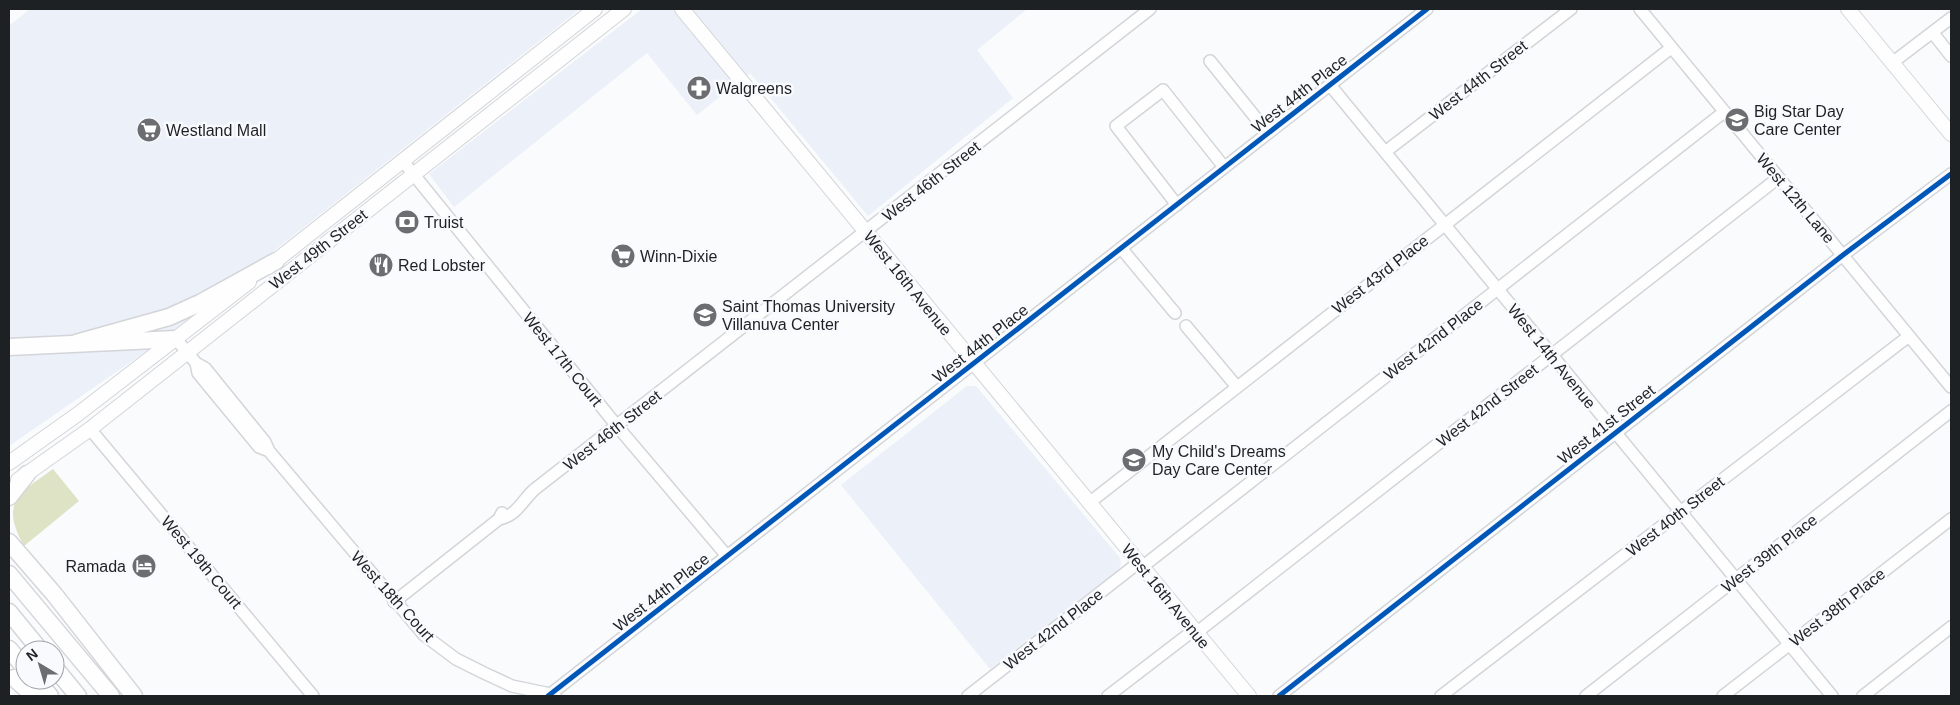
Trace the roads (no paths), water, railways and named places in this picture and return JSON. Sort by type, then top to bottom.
[{"type":"highway","points":[[76,343],[169,317],[200,303],[276,261]]},
{"type":"highway","points":[[9,347],[176,339]]},
{"type":"highway","points":[[9,496],[27,474]]},
{"type":"highway","points":[[9,542],[54,594],[134,696]]},
{"type":"highway","points":[[9,574],[110,696]]},
{"type":"highway","points":[[9,590],[96,696]]},
{"type":"highway","points":[[9,612],[32,640]]},
{"type":"highway","points":[[9,628],[19,640]]},
{"type":"highway","points":[[9,649],[15,669]]},
{"type":"highway","points":[[65,680],[78,696]]},
{"type":"main road","name":"West 49th Street","points":[[9,463],[146,363],[595,9]]},
{"type":"main road","name":"West 49th Street","points":[[9,486],[191,357],[413,174],[624,9]]},
{"type":"main road","name":"West 16th Avenue","points":[[682,9],[1248,696]]},
{"type":"main road","points":[[1848,9],[1951,134]]},
{"type":"main road","points":[[514,95],[512,88],[515,81],[548,56],[552,42]]},
{"type":"main road","points":[[9,452],[108,384],[146,363]]},
{"type":"street","name":"West 46th Street","points":[[394,602],[499,518],[502,512],[516,501],[522,501],[1150,9]]},
{"type":"street","name":"West 44th Place","points":[[552,696],[1426,9]]},
{"type":"street","name":"West 44th Street","points":[[1385,152],[1571,9]]},
{"type":"street","name":"West 12th Lane","points":[[1640,9],[1951,387]]},
{"type":"street","points":[[1892,63],[1951,18]]},
{"type":"street","points":[[1933,33],[1951,56]]},
{"type":"street","name":"West 43rd Place","points":[[1089,503],[1671,48]]},
{"type":"street","points":[[1210,61],[1268,133]]},
{"type":"street","name":"West 14th Avenue","points":[[1330,85],[1679,513],[1832,696]]},
{"type":"street","points":[[1177,205],[1116,126],[1163,90],[1224,168]]},
{"type":"street","name":"West 42nd Place","points":[[968,696],[1724,112]]},
{"type":"street","name":"West 17th Court","points":[[402,160],[618,426],[728,556]]},
{"type":"street","name":"West 41st Street","points":[[1279,696],[1843,255],[1951,174]]},
{"type":"street","name":"West 42nd Street","points":[[1108,696],[1552,355],[1778,178]]},
{"type":"street","points":[[1121,248],[1175,313]]},
{"type":"street","points":[[1186,326],[1237,387]]},
{"type":"street","name":"West 40th Street","points":[[1441,696],[1908,336]]},
{"type":"street","name":"West 18th Court","points":[[176,339],[191,357],[205,368],[265,442],[269,451],[394,602],[424,635],[456,659],[512,686],[552,696]]},
{"type":"street","name":"West 39th Place","points":[[1586,696],[1951,410]]},
{"type":"street","name":"West 19th Court","points":[[90,428],[313,696]]},
{"type":"street","name":"West 38th Place","points":[[1724,696],[1951,519]]},
{"type":"street","points":[[1863,696],[1951,627]]},
{"type":"place","name":"Walgreens","points":[[699,88]]},
{"type":"place","name":"Big Star Day Care Center","points":[[1737,120]]},
{"type":"place","name":"Westland Mall","points":[[149,130]]},
{"type":"place","name":"Truist","points":[[407,222]]},
{"type":"place","name":"Winn-Dixie","points":[[623,256]]},
{"type":"place","name":"Red Lobster","points":[[381,265]]},
{"type":"place","name":"Saint Thomas University Villanuva Center","points":[[705,315]]},
{"type":"place","name":"My Child's Dreams Day Care Center","points":[[1134,460]]},
{"type":"place","name":"Ramada","points":[[144,566]]}]
